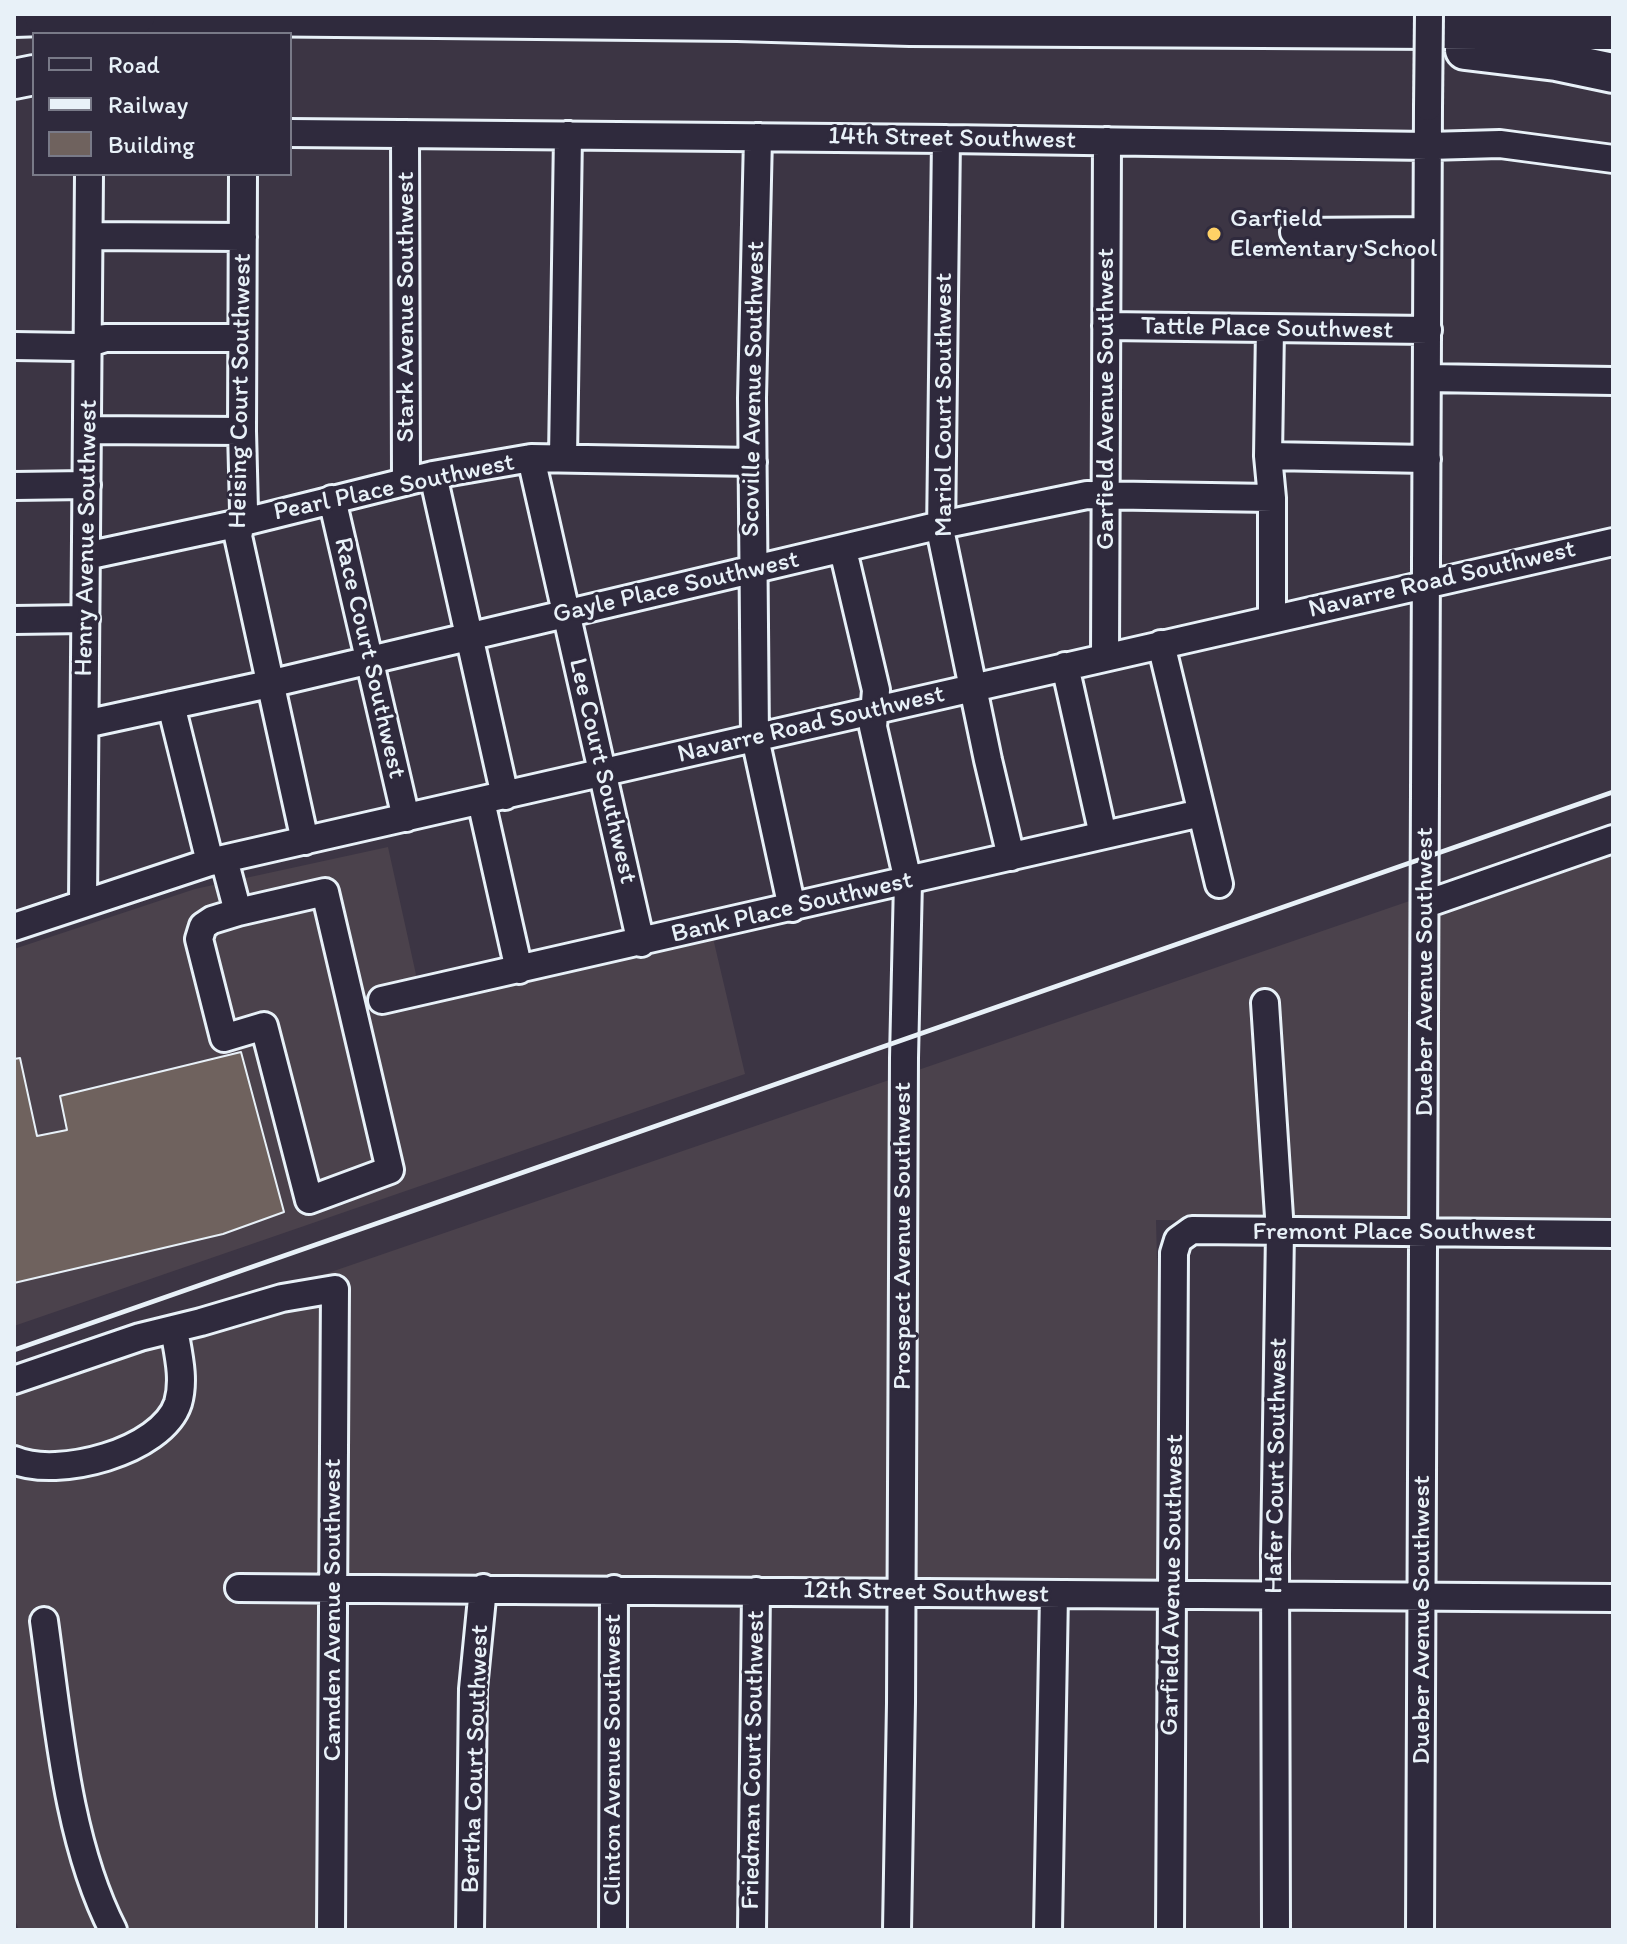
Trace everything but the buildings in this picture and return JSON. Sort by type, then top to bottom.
[{"type":"highway","points":[[29,17],[136,15],[737,21],[910,26],[1613,30]]},
{"type":"highway","points":[[292,44],[675,40],[910,26]]},
{"type":"highway","points":[[1160,28],[1229,45],[1455,49],[1556,61],[1613,73]]},
{"type":"street","name":"Dueber Avenue Southwest","points":[[1420,1930],[1429,14]]},
{"type":"street","name":"14th Street Southwest","points":[[292,133],[1428,146],[1500,144],[1613,159]]},
{"type":"street","name":"Stark Avenue Southwest","points":[[405,134],[406,481]]},
{"type":"street","points":[[563,457],[568,135]]},
{"type":"street","name":"Scoville Avenue Southwest","points":[[758,137],[753,462],[755,738],[792,908]]},
{"type":"street","name":"Mariol Court Southwest","points":[[946,139],[941,525],[972,687],[1011,857]]},
{"type":"street","name":"Garfield Avenue Southwest","points":[[1105,656],[1107,141]]},
{"type":"street","name":"Henry Avenue Southwest","points":[[83,903],[89,176]]},
{"type":"street","name":"Heising Court Southwest","points":[[243,176],[244,510],[238,536],[305,841]]},
{"type":"street","points":[[1294,232],[1427,231]]},
{"type":"street","points":[[89,236],[243,237]]},
{"type":"street","name":"Tattle Place Southwest","points":[[1106,326],[1428,330]]},
{"type":"street","points":[[1270,329],[1268,456],[1272,498],[1272,618]]},
{"type":"street","points":[[14,346],[77,347],[105,338],[242,338]]},
{"type":"street","points":[[1427,378],[1613,381]]},
{"type":"street","points":[[88,430],[242,431]]},
{"type":"street","points":[[1268,456],[1427,459]]},
{"type":"street","name":"Pearl Place Southwest","points":[[86,556],[240,523],[433,475],[531,458],[753,462]]},
{"type":"street","name":"Lee Court Southwest","points":[[531,458],[641,943]]},
{"type":"street","name":"Stark Avenue Southwest","points":[[433,475],[467,636],[493,798]]},
{"type":"street","points":[[14,486],[87,485]]},
{"type":"street","name":"Gayle Place Southwest","points":[[85,724],[269,684],[941,525],[1087,495],[1272,498]]},
{"type":"street","name":"Race Court Southwest","points":[[332,499],[406,818]]},
{"type":"street","name":"Navarre Road Southwest","points":[[14,927],[217,861],[1613,542]]},
{"type":"street","name":"Prospect Avenue Southwest","points":[[843,550],[876,690],[873,727],[908,881],[897,1930]]},
{"type":"street","points":[[14,620],[86,619]]},
{"type":"street","points":[[1161,644],[1219,884]]},
{"type":"street","points":[[1065,666],[1103,835]]},
{"type":"street","points":[[171,705],[217,861],[238,912]]},
{"type":"street","points":[[493,798],[519,970]]},
{"type":"street","name":"Bank Place Southwest","points":[[382,1000],[1201,813]]},
{"type":"street","points":[[1426,904],[1613,839]]},
{"type":"street","points":[[325,892],[390,1170],[309,1200],[264,1026],[224,1038],[199,939],[203,926],[238,912],[325,892]]},
{"type":"street","name":"Hafer Court Southwest","points":[[1265,1003],[1280,1232],[1276,1930]]},
{"type":"street","name":"Fremont Place Southwest","points":[[1178,1240],[1192,1230],[1613,1234]]},
{"type":"street","name":"Garfield Avenue Southwest","points":[[1170,1930],[1174,1253],[1178,1240]]},
{"type":"street","name":"Camden Avenue Southwest","points":[[174,1329],[282,1298],[335,1289],[331,1930]]},
{"type":"street","points":[[14,1380],[140,1337],[174,1329],[182,1382],[178,1403],[170,1420],[115,1456],[46,1467],[30,1466],[14,1460]]},
{"type":"street","name":"12th Street Southwest","points":[[239,1588],[1613,1598]]},
{"type":"street","name":"Bertha Court Southwest","points":[[470,1930],[473,1689],[483,1588]]},
{"type":"street","name":"Clinton Avenue Southwest","points":[[613,1930],[614,1589]]},
{"type":"street","name":"Friedman Court Southwest","points":[[752,1930],[756,1591]]},
{"type":"street","points":[[1048,1930],[1054,1594]]},
{"type":"street","points":[[44,1621],[66,1774],[85,1858],[101,1908],[113,1930]]},
{"type":"shaded area","points":[[1613,831],[1613,1226],[1156,1220],[1165,1586],[322,1580],[316,1930],[19,1930],[14,1917],[14,1381]]},
{"type":"shaded area","points":[[388,847],[422,1002],[713,938],[745,1074],[14,1326],[14,949],[195,889]]},
{"type":"railway","points":[[14,1350],[1613,792]]},
{"type":"place","name":"Garfield Elementary School","points":[[1214,234]]}]
